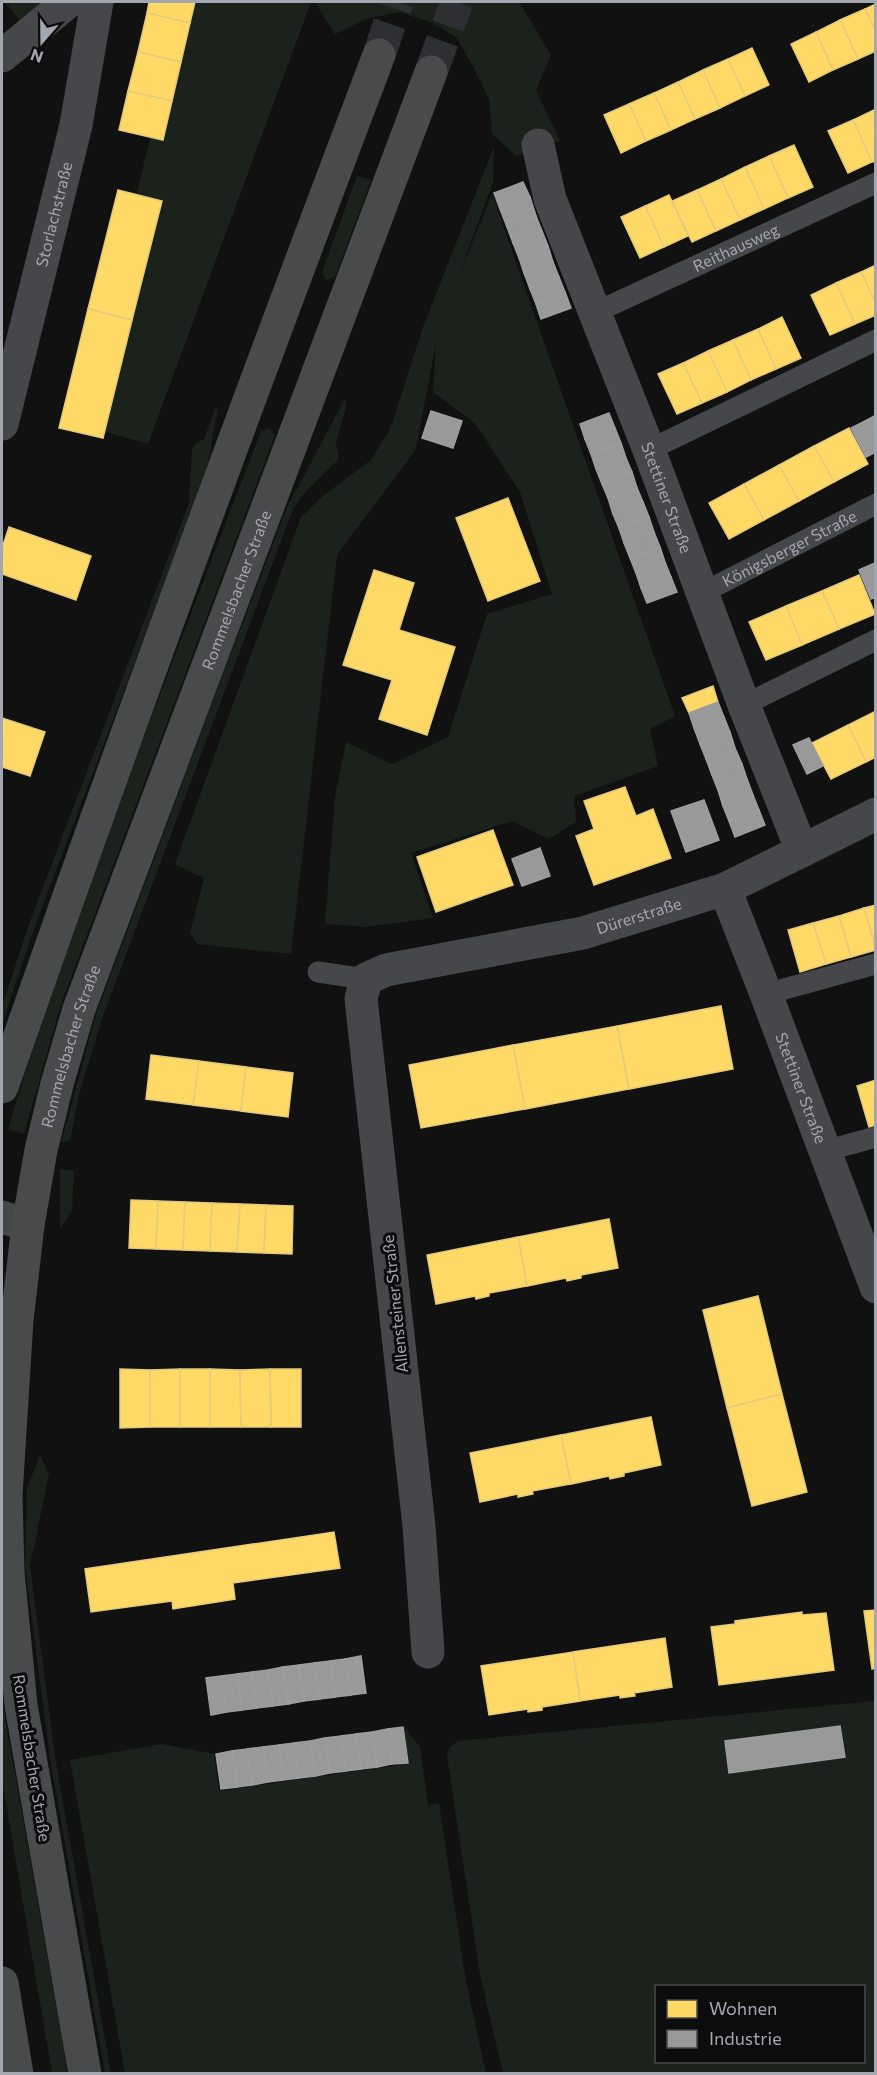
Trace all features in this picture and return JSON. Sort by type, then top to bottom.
[{"type":"main road","points":[[2,1087],[90,833],[276,325],[379,55]]},
{"type":"main road","name":"Rommelsbacher Straße","points":[[84,2073],[21,1705],[8,1572],[6,1495],[17,1320],[15,1221],[41,1150],[79,1009],[431,72]]},
{"type":"main road","points":[[2,1983],[16,2073]]},
{"type":"street","points":[[2,56],[68,2]]},
{"type":"street","name":"Storlachstraße","points":[[2,424],[76,125],[97,2]]},
{"type":"street","name":"Stettiner Straße","points":[[538,145],[550,199],[596,312],[802,852]]},
{"type":"street","name":"Dürerstraße","points":[[376,974],[583,933],[725,889],[876,814]]},
{"type":"street","name":"Stettiner Straße","points":[[725,889],[876,1287]]},
{"type":"street","name":"Allensteiner Straße","points":[[376,974],[362,999],[419,1526],[428,1652]]},
{"type":"lane","name":"Reithausweg","points":[[596,312],[876,183]]},
{"type":"lane","points":[[649,450],[876,340]]},
{"type":"lane","name":"Königsberger Straße","points":[[702,593],[876,504]]},
{"type":"lane","points":[[744,705],[876,640]]},
{"type":"lane","points":[[766,994],[876,964]]},
{"type":"lane","points":[[318,972],[376,974]]},
{"type":"lane","points":[[825,1151],[876,1137]]},
{"type":"shaded area","points":[[5,2],[66,2],[30,32]]},
{"type":"shaded area","points":[[183,2],[311,2],[148,444],[81,425]]},
{"type":"shaded area","points":[[315,2],[519,2],[551,55],[536,90],[560,141],[516,156],[492,134],[489,99],[456,37],[428,21],[399,12],[366,19],[335,34]]},
{"type":"shaded area","points":[[494,147],[493,182],[456,283],[492,194],[675,716],[650,729],[658,766],[574,796],[576,822],[549,839],[512,821],[411,853],[433,918],[364,927],[325,924],[335,797],[346,742],[392,764],[448,737],[487,614],[552,594],[520,492],[475,423],[433,392],[436,343],[416,449],[337,555],[291,954],[197,944],[190,933],[204,878],[175,864],[301,517],[323,496],[371,460],[391,427],[423,327]]},
{"type":"shaded area","points":[[357,176],[371,180],[335,277],[326,280],[322,272]]},
{"type":"shaded area","points":[[345,399],[346,408],[336,442],[339,459],[305,492],[293,509],[103,1016],[80,1091],[70,1140],[61,1143],[96,1014],[219,685],[287,507]]},
{"type":"shaded area","points":[[218,408],[208,462],[195,503],[35,926],[2,1024],[2,1006],[29,924],[189,503],[192,450],[195,444],[204,439],[215,409]]},
{"type":"shaded area","points":[[269,428],[275,435],[61,1004],[24,1134],[8,1129],[48,999],[105,838],[261,431]]},
{"type":"shaded area","points":[[60,1169],[74,1171],[72,1210],[60,1229]]},
{"type":"shaded area","points":[[40,1456],[49,1473],[30,1566],[55,1757],[111,2073],[105,2073],[50,1758],[25,1566],[27,1488]]},
{"type":"shaded area","points":[[2,1701],[67,2073],[52,2073],[2,1780]]},
{"type":"shaded area","points":[[875,1701],[875,2073],[503,2073],[480,1975],[447,1756],[449,1748],[458,1741]]},
{"type":"shaded area","points":[[404,1726],[420,1747],[428,1805],[439,1803],[466,1982],[486,2073],[125,2073],[70,1760],[162,1744],[214,1754],[219,1791],[408,1764]]},
{"type":"building: Wohnen","points":[[149,2],[195,2],[190,23],[147,13]]},
{"type":"building: Wohnen","points":[[876,4],[876,32],[865,9]]},
{"type":"building: Wohnen","points":[[865,9],[876,32],[876,51],[858,59],[840,20]]},
{"type":"building: Wohnen","points":[[147,13],[190,23],[181,62],[138,52]]},
{"type":"building: Wohnen","points":[[840,20],[858,59],[833,70],[816,32]]},
{"type":"building: Wohnen","points":[[816,32],[833,70],[809,82],[791,44]]},
{"type":"building: Wohnen","points":[[752,48],[769,85],[745,96],[728,59]]},
{"type":"building: Wohnen","points":[[138,52],[181,62],[172,101],[128,91]]},
{"type":"building: Wohnen","points":[[728,59],[745,96],[720,108],[703,70]]},
{"type":"building: Wohnen","points":[[703,70],[720,108],[695,119],[678,82]]},
{"type":"building: Wohnen","points":[[678,82],[695,119],[671,130],[654,93]]},
{"type":"building: Wohnen","points":[[128,91],[172,101],[163,140],[119,130]]},
{"type":"building: Wohnen","points":[[654,93],[671,130],[646,141],[629,104]]},
{"type":"building: Wohnen","points":[[629,104],[646,141],[621,153],[604,115]]},
{"type":"building: Wohnen","points":[[876,109],[876,161],[872,162],[853,120]]},
{"type":"building: Wohnen","points":[[853,120],[872,162],[848,173],[828,131]]},
{"type":"building: Wohnen","points":[[794,145],[813,187],[788,198],[769,156]]},
{"type":"building: Wohnen","points":[[769,156],[788,198],[764,209],[745,167]]},
{"type":"building: Wohnen","points":[[745,167],[764,209],[740,220],[721,179]]},
{"type":"building: Wohnen","points":[[721,179],[740,220],[716,231],[697,190]]},
{"type":"building: Wohnen","points":[[118,190],[162,201],[132,320],[88,309]]},
{"type":"building: Wohnen","points":[[697,190],[716,231],[692,242],[672,201]]},
{"type":"building: Wohnen","points":[[669,195],[688,236],[664,247],[645,206]]},
{"type":"building: Wohnen","points":[[645,206],[664,247],[640,258],[621,217]]},
{"type":"building: Wohnen","points":[[876,265],[876,304],[861,272]]},
{"type":"building: Wohnen","points":[[861,272],[876,304],[876,315],[855,324],[836,283]]},
{"type":"building: Wohnen","points":[[836,283],[855,324],[830,335],[811,295]]},
{"type":"building: Wohnen","points":[[88,309],[132,320],[103,438],[59,428]]},
{"type":"building: Wohnen","points":[[782,317],[801,358],[776,369],[758,329]]},
{"type":"building: Wohnen","points":[[758,329],[776,369],[751,380],[733,340]]},
{"type":"building: Wohnen","points":[[733,340],[751,380],[727,392],[708,351]]},
{"type":"building: Wohnen","points":[[708,351],[727,392],[702,403],[683,363]]},
{"type":"building: Wohnen","points":[[683,363],[702,403],[677,414],[658,374]]},
{"type":"building: Wohnen","points":[[849,428],[868,464],[834,482],[814,446]]},
{"type":"building: Wohnen","points":[[814,446],[834,482],[799,501],[779,465]]},
{"type":"building: Wohnen","points":[[779,465],[799,501],[764,520],[744,484]]},
{"type":"building: Wohnen","points":[[744,484],[764,520],[729,539],[709,503]]},
{"type":"building: Wohnen","points":[[508,498],[540,581],[488,601],[456,518]]},
{"type":"building: Wohnen","points":[[9,527],[91,556],[76,600],[2,574],[2,548]]},
{"type":"building: Wohnen","points":[[374,570],[414,583],[399,630],[455,647],[427,735],[379,719],[392,680],[343,665]]},
{"type":"building: Wohnen","points":[[859,575],[875,614],[839,629],[822,591]]},
{"type":"building: Wohnen","points":[[822,591],[839,629],[802,645],[786,606]]},
{"type":"building: Wohnen","points":[[786,606],[802,645],[766,660],[749,622]]},
{"type":"building: Wohnen","points":[[713,686],[718,702],[689,713],[682,698]]},
{"type":"building: Wohnen","points":[[876,711],[876,757],[866,762],[848,725]]},
{"type":"building: Wohnen","points":[[2,718],[45,732],[30,776],[2,767]]},
{"type":"building: Wohnen","points":[[848,725],[866,762],[831,779],[812,743]]},
{"type":"building: Wohnen","points":[[625,787],[636,816],[653,809],[671,858],[594,885],[576,836],[594,829],[584,801]]},
{"type":"building: Wohnen","points":[[493,830],[513,885],[436,912],[417,857]]},
{"type":"building: Wohnen","points":[[876,905],[876,948],[864,908]]},
{"type":"building: Wohnen","points":[[864,908],[876,950],[851,957],[839,916]]},
{"type":"building: Wohnen","points":[[839,916],[851,957],[826,964],[813,923]]},
{"type":"building: Wohnen","points":[[813,923],[826,964],[800,972],[788,930]]},
{"type":"building: Wohnen","points":[[721,1006],[733,1069],[629,1089],[617,1026]]},
{"type":"building: Wohnen","points":[[617,1026],[629,1089],[525,1109],[513,1045]]},
{"type":"building: Wohnen","points":[[513,1045],[525,1109],[421,1128],[409,1065]]},
{"type":"building: Wohnen","points":[[151,1055],[199,1061],[193,1105],[146,1099]]},
{"type":"building: Wohnen","points":[[199,1061],[246,1067],[241,1111],[193,1105]]},
{"type":"building: Wohnen","points":[[246,1067],[293,1073],[288,1117],[241,1111]]},
{"type":"building: Wohnen","points":[[876,1080],[876,1125],[869,1127],[857,1086]]},
{"type":"building: Wohnen","points":[[131,1200],[158,1201],[156,1249],[129,1248]]},
{"type":"building: Wohnen","points":[[158,1201],[185,1202],[183,1250],[156,1249]]},
{"type":"building: Wohnen","points":[[185,1202],[212,1203],[210,1251],[183,1250]]},
{"type":"building: Wohnen","points":[[212,1203],[240,1204],[237,1252],[210,1251]]},
{"type":"building: Wohnen","points":[[240,1204],[266,1205],[264,1253],[237,1252]]},
{"type":"building: Wohnen","points":[[266,1205],[293,1206],[292,1254],[264,1253]]},
{"type":"building: Wohnen","points":[[609,1219],[618,1268],[581,1275],[581,1278],[567,1281],[566,1278],[527,1286],[518,1237]]},
{"type":"building: Wohnen","points":[[518,1237],[527,1286],[489,1293],[489,1296],[476,1299],[475,1296],[436,1304],[427,1255]]},
{"type":"building: Wohnen","points":[[758,1296],[782,1394],[727,1408],[703,1310]]},
{"type":"building: Wohnen","points":[[120,1369],[150,1370],[150,1427],[120,1428]]},
{"type":"building: Wohnen","points":[[180,1369],[210,1369],[210,1427],[180,1427]]},
{"type":"building: Wohnen","points":[[180,1369],[180,1427],[150,1427],[150,1370]]},
{"type":"building: Wohnen","points":[[210,1369],[240,1370],[241,1427],[210,1427]]},
{"type":"building: Wohnen","points":[[270,1369],[301,1369],[301,1427],[271,1427]]},
{"type":"building: Wohnen","points":[[270,1369],[271,1427],[241,1427],[240,1370]]},
{"type":"building: Wohnen","points":[[782,1394],[807,1492],[752,1506],[727,1408]]},
{"type":"building: Wohnen","points":[[651,1417],[661,1465],[624,1473],[624,1476],[610,1479],[609,1476],[571,1484],[561,1435]]},
{"type":"building: Wohnen","points":[[561,1435],[571,1484],[532,1491],[533,1494],[518,1497],[518,1494],[480,1502],[470,1453]]},
{"type":"building: Wohnen","points":[[334,1532],[340,1568],[233,1583],[235,1599],[173,1609],[172,1601],[91,1612],[85,1569]]},
{"type":"building: Wohnen","points":[[876,1610],[876,1668],[872,1669],[864,1611]]},
{"type":"building: Wohnen","points":[[802,1612],[802,1615],[826,1613],[834,1670],[719,1685],[711,1627],[735,1624],[735,1621]]},
{"type":"building: Wohnen","points":[[665,1638],[672,1687],[634,1693],[635,1696],[620,1698],[620,1695],[580,1701],[573,1652]]},
{"type":"building: Wohnen","points":[[573,1652],[580,1701],[542,1707],[542,1710],[528,1712],[528,1709],[489,1715],[481,1666]]},
{"type":"building: Industrie","points":[[523,182],[530,197],[500,209],[494,193]]},
{"type":"building: Industrie","points":[[530,197],[536,216],[507,227],[500,209]]},
{"type":"building: Industrie","points":[[536,216],[542,231],[513,243],[507,227]]},
{"type":"building: Industrie","points":[[542,231],[548,246],[519,258],[513,243]]},
{"type":"building: Industrie","points":[[548,246],[553,262],[524,273],[519,258]]},
{"type":"building: Industrie","points":[[553,262],[559,277],[530,289],[524,273]]},
{"type":"building: Industrie","points":[[559,277],[565,292],[536,304],[530,289]]},
{"type":"building: Industrie","points":[[565,292],[571,308],[541,319],[536,304]]},
{"type":"building: Industrie","points":[[431,411],[462,421],[453,448],[422,438]]},
{"type":"building: Industrie","points":[[609,413],[615,428],[585,439],[580,424]]},
{"type":"building: Industrie","points":[[876,415],[876,435],[867,420]]},
{"type":"building: Industrie","points":[[867,420],[876,435],[876,452],[866,457],[851,428]]},
{"type":"building: Industrie","points":[[615,428],[621,443],[591,454],[585,439]]},
{"type":"building: Industrie","points":[[621,443],[626,458],[596,469],[591,454]]},
{"type":"building: Industrie","points":[[626,458],[632,472],[602,484],[596,469]]},
{"type":"building: Industrie","points":[[632,472],[637,488],[608,498],[602,484]]},
{"type":"building: Industrie","points":[[637,488],[643,502],[613,514],[608,498]]},
{"type":"building: Industrie","points":[[643,502],[649,517],[619,528],[613,514]]},
{"type":"building: Industrie","points":[[649,517],[654,532],[624,543],[619,528]]},
{"type":"building: Industrie","points":[[654,532],[660,547],[630,558],[624,543]]},
{"type":"building: Industrie","points":[[660,547],[665,562],[636,573],[630,558]]},
{"type":"building: Industrie","points":[[665,562],[671,577],[641,588],[636,573]]},
{"type":"building: Industrie","points":[[875,563],[876,597],[871,599],[859,570]]},
{"type":"building: Industrie","points":[[671,577],[677,592],[647,603],[641,588]]},
{"type":"building: Industrie","points":[[718,702],[724,717],[694,728],[689,713]]},
{"type":"building: Industrie","points":[[724,717],[730,732],[700,744],[694,728]]},
{"type":"building: Industrie","points":[[730,732],[735,748],[706,759],[700,744]]},
{"type":"building: Industrie","points":[[809,738],[823,766],[807,774],[793,745]]},
{"type":"building: Industrie","points":[[735,748],[742,764],[712,775],[706,759]]},
{"type":"building: Industrie","points":[[742,764],[747,779],[718,790],[712,775]]},
{"type":"building: Industrie","points":[[747,779],[753,795],[723,806],[718,790]]},
{"type":"building: Industrie","points":[[753,795],[759,810],[729,821],[723,806]]},
{"type":"building: Industrie","points":[[704,800],[719,840],[686,852],[671,811]]},
{"type":"building: Industrie","points":[[759,810],[765,825],[735,837],[729,821]]},
{"type":"building: Industrie","points":[[540,848],[550,876],[522,886],[512,859]]},
{"type":"building: Industrie","points":[[361,1656],[366,1693],[351,1695],[345,1659]]},
{"type":"building: Industrie","points":[[345,1659],[351,1695],[335,1697],[330,1661]]},
{"type":"building: Industrie","points":[[330,1661],[335,1697],[320,1699],[314,1663]]},
{"type":"building: Industrie","points":[[314,1663],[320,1699],[304,1701],[299,1665]]},
{"type":"building: Industrie","points":[[299,1665],[304,1701],[288,1704],[283,1667]]},
{"type":"building: Industrie","points":[[283,1667],[288,1704],[273,1706],[268,1670]]},
{"type":"building: Industrie","points":[[268,1670],[273,1706],[257,1708],[252,1672]]},
{"type":"building: Industrie","points":[[252,1672],[257,1708],[242,1710],[237,1674]]},
{"type":"building: Industrie","points":[[237,1674],[242,1710],[227,1712],[221,1676]]},
{"type":"building: Industrie","points":[[221,1676],[227,1712],[211,1715],[206,1678]]},
{"type":"building: Industrie","points":[[840,1726],[845,1757],[729,1773],[725,1741]]},
{"type":"building: Industrie","points":[[403,1727],[408,1763],[392,1764],[388,1729]]},
{"type":"building: Industrie","points":[[388,1729],[392,1764],[377,1767],[372,1732]]},
{"type":"building: Industrie","points":[[372,1732],[377,1767],[361,1769],[356,1734]]},
{"type":"building: Industrie","points":[[356,1734],[361,1769],[346,1771],[341,1736]]},
{"type":"building: Industrie","points":[[341,1736],[346,1771],[330,1773],[325,1738]]},
{"type":"building: Industrie","points":[[325,1738],[330,1773],[315,1776],[310,1741]]},
{"type":"building: Industrie","points":[[310,1741],[315,1776],[299,1778],[294,1743]]},
{"type":"building: Industrie","points":[[294,1743],[299,1778],[283,1780],[279,1745]]},
{"type":"building: Industrie","points":[[279,1745],[283,1780],[268,1782],[263,1747]]},
{"type":"building: Industrie","points":[[263,1747],[268,1782],[252,1785],[247,1749]]},
{"type":"building: Industrie","points":[[247,1749],[252,1785],[237,1787],[232,1751]]},
{"type":"building: Industrie","points":[[232,1751],[237,1787],[221,1789],[216,1754]]},
{"type":"tunnel","points":[[379,55],[397,2]]},
{"type":"tunnel","points":[[431,72],[457,2]]}]
